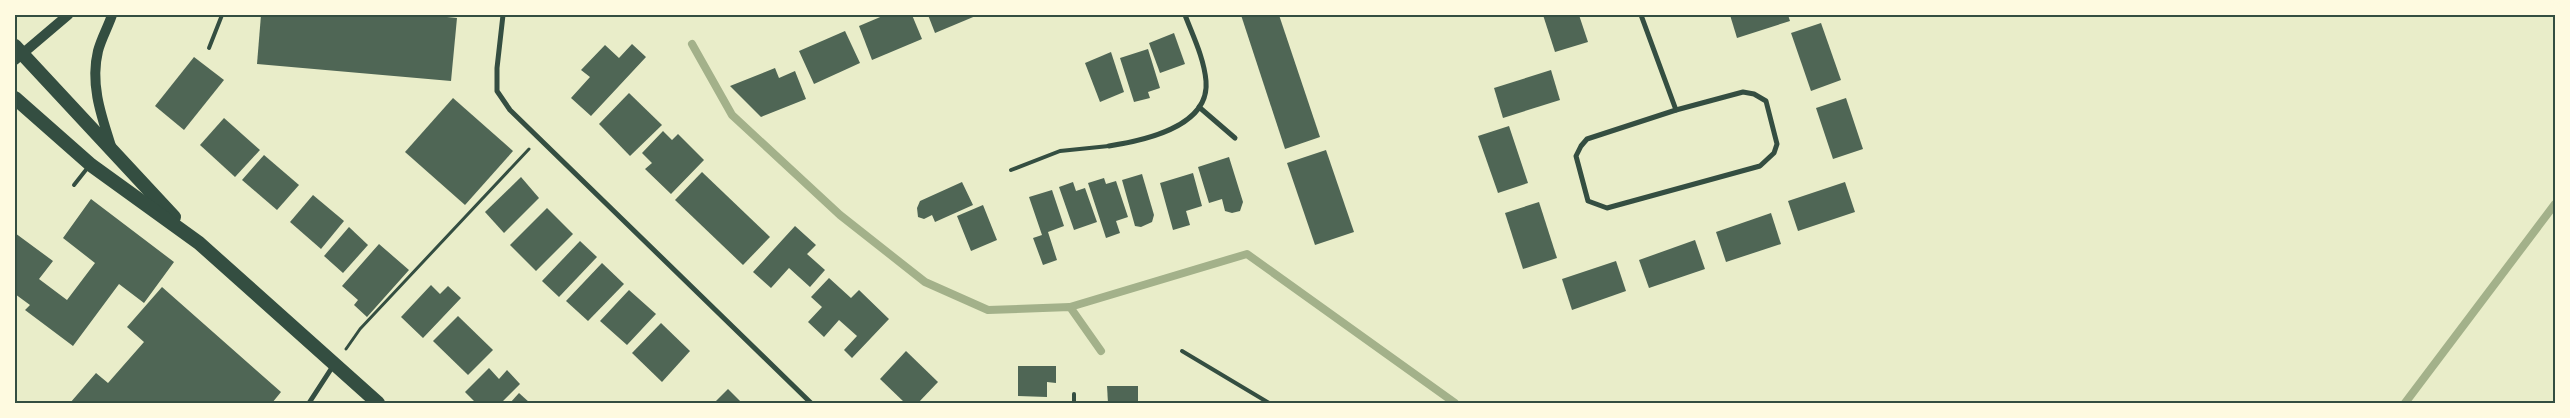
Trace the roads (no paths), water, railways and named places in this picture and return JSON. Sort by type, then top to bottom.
[{"type":"highway","points":[[18,53],[199,243],[378,403]]},
{"type":"highway","points":[[15,98],[91,164],[199,243]]},
{"type":"main road","points":[[18,53],[68,15]]},
{"type":"main road","points":[[112,15],[98,50],[95,69],[97,102],[112,152]]},
{"type":"street","points":[[503,15],[497,68],[497,91],[510,110],[811,403]]},
{"type":"street","points":[[1109,146],[1140,141],[1165,133],[1194,113],[1199,107],[1204,98],[1206,83],[1201,57],[1185,15]]},
{"type":"street","points":[[1641,15],[1676,110]]},
{"type":"street","points":[[1743,92],[1754,94],[1766,101],[1777,144],[1774,153],[1760,166],[1607,208],[1596,206],[1588,201],[1576,156],[1587,139],[1676,110],[1743,92]]},
{"type":"street","points":[[1199,107],[1236,138]]},
{"type":"street","points":[[309,403],[335,363]]},
{"type":"lane","points":[[209,48],[222,15]]},
{"type":"lane","points":[[1011,170],[1060,151],[1109,146]]},
{"type":"lane","points":[[74,185],[91,164]]},
{"type":"lane","points":[[1182,351],[1270,403]]},
{"type":"lane","points":[[1074,394],[1074,403]]},
{"type":"waterway","points":[[692,44],[732,115],[840,215],[925,282],[988,310],[1070,307],[1101,351]]},
{"type":"waterway","points":[[2405,403],[2555,204]]},
{"type":"waterway","points":[[1070,307],[1247,254],[1455,403]]}]
